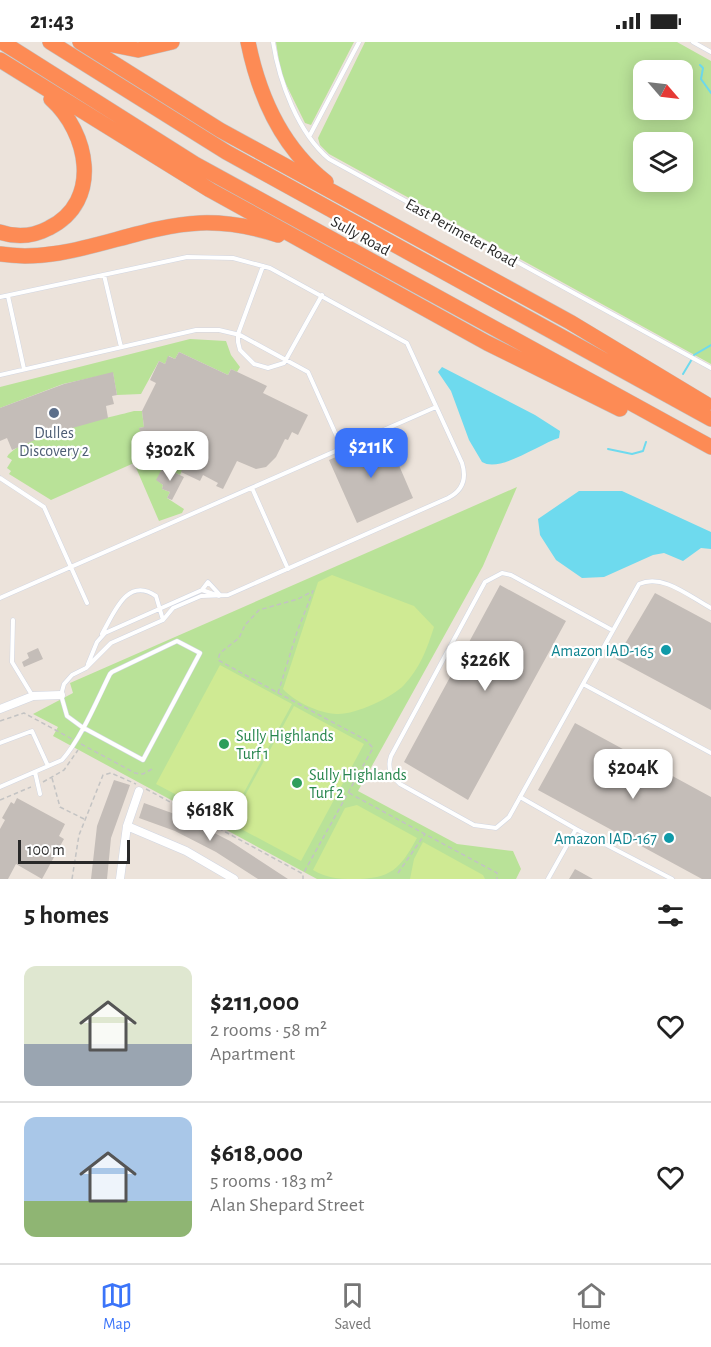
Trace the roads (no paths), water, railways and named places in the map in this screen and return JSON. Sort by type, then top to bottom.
[{"type":"highway","name":"Sully Road","points":[[2,42],[204,169],[710,447]]},
{"type":"highway","name":"Sully Road","points":[[50,42],[192,132],[711,418]]},
{"type":"highway","points":[[80,42],[220,130],[570,322],[711,407]]},
{"type":"highway","points":[[98,42],[138,50],[172,42]]},
{"type":"highway","points":[[248,42],[265,102],[293,148],[329,184],[391,224]]},
{"type":"highway","points":[[0,60],[181,174],[348,268],[487,343],[633,416],[710,447]]},
{"type":"highway","points":[[0,232],[31,235],[54,225],[73,208],[83,185],[83,155],[78,136],[62,110],[34,82]]},
{"type":"highway","points":[[0,254],[45,255],[175,226],[215,223],[270,232],[348,268]]},
{"type":"street","points":[[0,709],[33,696],[61,695]]},
{"type":"street","points":[[120,879],[127,826],[139,791]]},
{"type":"street","points":[[127,826],[186,851],[234,879]]},
{"type":"lane","name":"East Perimeter Road","points":[[273,42],[282,84],[323,154],[339,165],[711,368]]},
{"type":"lane","points":[[310,135],[359,42]]},
{"type":"lane","points":[[693,42],[711,52]]},
{"type":"lane","points":[[0,296],[196,256],[233,258],[263,266],[322,295],[407,343],[463,468],[463,481],[458,492],[223,597],[201,596],[173,608],[163,620],[118,639],[103,649],[86,668],[67,680],[61,695],[67,716],[82,727],[142,760],[200,653],[177,641],[117,668],[110,674],[82,727],[64,758],[0,787]]},
{"type":"lane","points":[[263,266],[238,334],[240,350],[254,364],[274,367],[287,360],[322,295]]},
{"type":"lane","points":[[104,275],[121,347]]},
{"type":"lane","points":[[8,296],[24,369]]},
{"type":"lane","points":[[0,375],[196,330],[219,330],[238,334],[311,374],[342,448]]},
{"type":"lane","points":[[0,598],[436,407]]},
{"type":"lane","points":[[0,478],[44,507],[87,603]]},
{"type":"lane","points":[[252,488],[288,569]]},
{"type":"lane","points":[[612,630],[511,575],[493,576],[485,582],[389,762],[391,774],[400,784],[484,828],[496,828],[502,824],[520,797],[583,684],[635,588],[650,580],[664,583],[711,608]]},
{"type":"lane","points":[[98,642],[114,629],[202,590],[208,582],[223,597]]},
{"type":"lane","points":[[86,668],[122,599],[132,591],[142,589],[158,598],[163,620]]},
{"type":"lane","points":[[202,590],[223,597]]},
{"type":"lane","points":[[13,620],[12,662],[33,696]]},
{"type":"lane","points":[[114,629],[118,639]]},
{"type":"lane","points":[[583,684],[711,753]]},
{"type":"lane","points":[[0,742],[32,730],[48,766]]},
{"type":"lane","points":[[35,772],[40,794]]},
{"type":"lane","points":[[520,797],[672,879]]},
{"type":"lane","points":[[548,879],[576,829]]},
{"type":"water","points":[[442,367],[535,415],[560,431],[559,438],[509,461],[499,464],[482,462],[469,440],[451,391],[438,372]]},
{"type":"water","points":[[579,491],[622,491],[711,532],[711,549],[701,548],[683,561],[664,553],[653,555],[604,577],[582,578],[556,560],[540,535],[538,519]]},
{"type":"waterway","points":[[700,65],[703,68],[701,79],[711,93]]},
{"type":"waterway","points":[[694,355],[711,345]]},
{"type":"waterway","points":[[683,374],[692,359]]},
{"type":"waterway","points":[[608,449],[632,454],[643,451],[646,442]]},
{"type":"place","name":"Dulles Discovery 2","points":[[54,413]]},
{"type":"place","name":"Amazon IAD-165","points":[[666,650]]},
{"type":"place","name":"Sully Highlands Turf 1","points":[[224,744]]},
{"type":"place","name":"Sully Highlands Turf 2","points":[[297,783]]},
{"type":"place","name":"Amazon IAD-167","points":[[669,838]]}]
